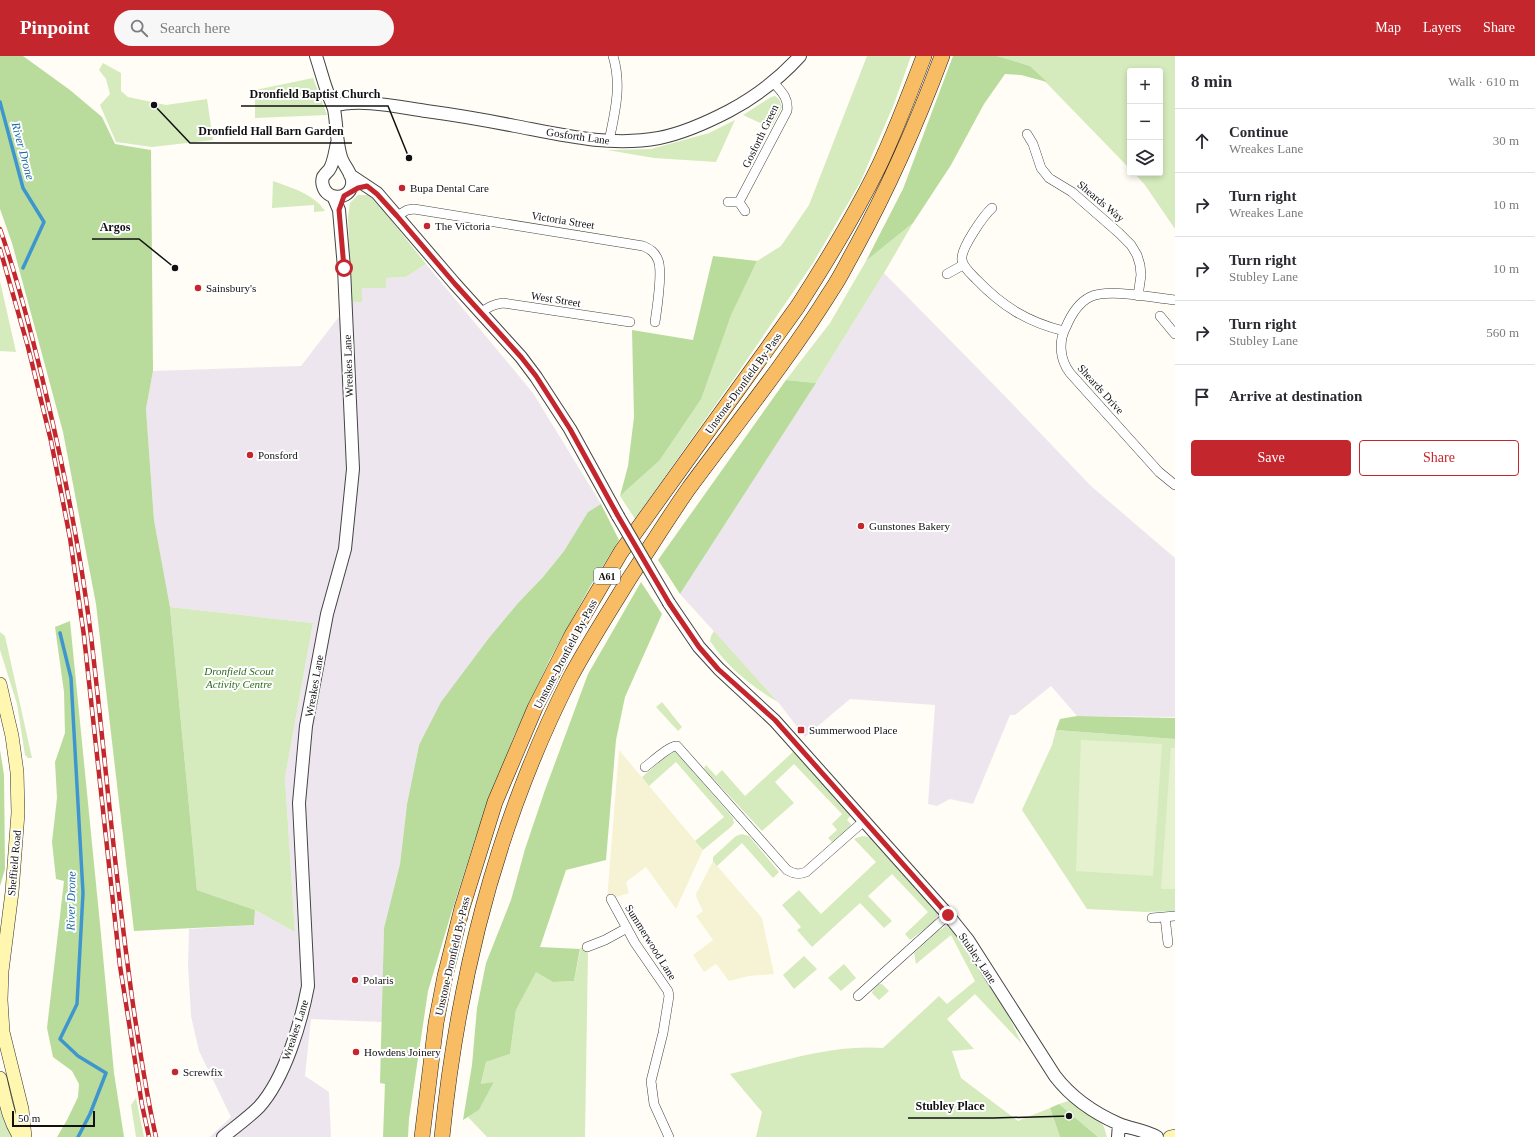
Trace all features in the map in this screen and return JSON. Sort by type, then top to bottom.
[{"type":"highway","name":"Unstone-Dronfield By-Pass","points":[[442,1137],[452,1054],[464,983],[483,902],[516,801],[544,733],[571,677],[611,608],[654,540],[688,490],[778,370],[832,290],[891,181],[922,111],[942,56]]},
{"type":"highway","name":"Unstone-Dronfield By-Pass","points":[[422,1137],[436,1023],[462,908],[495,802],[535,708],[572,635],[621,552],[798,306],[825,264],[878,167],[906,106],[921,63]]},
{"type":"main road","name":"Sheffield Road","points":[[0,684],[12,736],[17,772],[18,813],[12,892],[2,971],[1,1000],[3,1032],[22,1109],[26,1137]]},
{"type":"main road","points":[[0,913],[12,892]]},
{"type":"main road","points":[[0,1078],[11,1120],[20,1137]]},
{"type":"main road","points":[[1170,1137],[1175,1136]]},
{"type":"street","name":"Wreakes Lane","points":[[223,1137],[259,1107],[274,1086],[292,1046],[303,1012],[308,986],[299,803],[306,726],[327,614],[345,549],[353,469],[344,268],[339,210],[342,195],[352,184],[337,143],[336,121],[333,106],[326,90],[316,56]]},
{"type":"street","points":[[609,141],[618,88],[613,56]]},
{"type":"street","name":"Gosforth Lane","points":[[333,106],[355,102],[410,108],[513,125],[561,135],[609,141],[645,140],[660,138],[692,129],[744,103],[773,82],[800,56]]},
{"type":"street","name":"Gosforth Green","points":[[739,202],[787,110],[788,103],[786,97],[773,82]]},
{"type":"street","name":"Sheards Way","points":[[1027,134],[1034,144],[1041,168],[1050,178],[1072,192],[1119,232],[1131,245],[1137,255],[1140,265],[1141,275],[1138,296]]},
{"type":"street","name":"Wreakes Lane","points":[[337,143],[329,170],[323,177],[323,185],[327,193],[342,195]]},
{"type":"street","points":[[329,170],[338,167],[349,173]]},
{"type":"street","name":"Stubley Lane","points":[[349,173],[377,194],[521,357],[570,429],[618,516],[669,603],[699,647],[718,669],[775,720],[948,915],[968,940],[1055,1076],[1066,1090],[1077,1100],[1119,1124],[1157,1137]]},
{"type":"street","points":[[342,195],[367,186]]},
{"type":"street","points":[[728,202],[739,202],[744,211]]},
{"type":"street","points":[[992,208],[976,228],[964,251],[962,260],[963,265],[982,286],[1012,310],[1027,319],[1064,331]]},
{"type":"street","name":"Victoria Street","points":[[397,216],[407,210],[414,209],[643,246],[655,254],[660,264],[655,322]]},
{"type":"street","points":[[947,274],[963,265]]},
{"type":"street","name":"Sheards Drive","points":[[1175,300],[1117,294],[1102,294],[1091,297],[1076,309],[1064,331],[1061,351],[1066,367],[1159,472],[1175,485]]},
{"type":"street","name":"West Street","points":[[481,312],[488,307],[503,303],[630,322]]},
{"type":"street","points":[[1160,316],[1175,334]]},
{"type":"street","points":[[645,767],[668,749],[677,746],[787,870],[794,874],[806,872],[865,820]]},
{"type":"street","name":"Summerwood Lane","points":[[611,899],[635,943],[668,991],[669,996],[663,1033],[651,1081],[654,1104],[669,1137]]},
{"type":"street","points":[[858,996],[948,915]]},
{"type":"street","points":[[1152,918],[1175,916]]},
{"type":"street","points":[[1165,917],[1168,943]]},
{"type":"street","points":[[588,947],[627,928]]},
{"type":"street","points":[[1118,1137],[1119,1124]]},
{"type":"shaded area","points":[[426,264],[533,393],[601,504],[588,512],[564,551],[543,577],[519,602],[419,745],[407,804],[400,864],[384,928],[382,1022],[311,1019],[305,1076],[329,1092],[331,1137],[210,1137],[231,1117],[199,1051],[191,1016],[188,965],[189,929],[254,925],[255,910],[295,932],[285,778],[313,623],[170,607],[154,520],[146,409],[153,371],[301,366],[361,288],[385,288],[386,278],[406,277]]},
{"type":"shaded area","points":[[884,273],[1091,486],[1175,558],[1175,717],[1077,716],[1051,686],[1015,715],[1010,715],[973,804],[950,799],[937,806],[928,804],[935,705],[850,699],[805,737],[778,702],[680,594],[816,383]]},
{"type":"shaded area","points":[[619,750],[703,850],[676,909],[646,867],[626,882],[629,893],[607,900]]},
{"type":"shaded area","points":[[713,861],[762,918],[774,974],[749,976],[729,981],[716,964],[704,972],[693,955],[713,940],[696,916],[703,911],[696,894]]},
{"type":"green space","points":[[0,56],[23,56],[70,90],[102,117],[115,144],[151,150],[153,371],[146,409],[154,520],[170,607],[197,890],[255,910],[254,925],[134,931],[96,604],[63,432],[12,243],[0,209]]},
{"type":"green space","points":[[867,56],[911,56],[894,104],[860,183],[813,263],[635,519],[620,496],[659,461],[757,261],[781,246],[809,205]]},
{"type":"green space","points":[[953,56],[997,56],[1030,66],[1047,82],[1021,75],[1005,74],[984,104],[951,165],[913,223],[866,261],[903,189]]},
{"type":"green space","points":[[997,56],[1175,56],[1175,229],[1145,185],[1137,176],[1163,176],[1163,68],[1127,68],[1127,166],[1030,66]]},
{"type":"green space","points":[[103,63],[121,73],[121,91],[128,97],[166,105],[207,99],[213,140],[152,147],[116,142],[100,105],[110,94],[106,79],[99,70]]},
{"type":"green space","points":[[313,78],[327,115],[255,118],[255,90]]},
{"type":"green space","points":[[775,96],[779,99],[782,107],[771,128],[743,115],[771,97]]},
{"type":"green space","points":[[735,120],[716,162],[654,158],[607,150],[651,149],[709,133]]},
{"type":"green space","points":[[273,181],[309,196],[325,211],[314,212],[314,205],[272,208]]},
{"type":"green space","points":[[358,195],[368,195],[376,201],[426,264],[406,277],[386,278],[386,288],[362,288],[362,302],[351,302],[348,217],[350,203]]},
{"type":"green space","points":[[913,223],[816,383],[786,380],[830,323],[866,261]]},
{"type":"green space","points":[[713,256],[757,261],[731,315],[701,399],[659,461],[620,496],[628,466],[634,417],[632,330],[693,340]]},
{"type":"green space","points":[[0,281],[16,352],[0,351]]},
{"type":"green space","points":[[786,380],[816,383],[680,594],[658,560]]},
{"type":"green space","points":[[601,504],[619,540],[591,585],[550,659],[514,736],[476,836],[428,991],[409,1119],[408,1137],[383,1137],[385,1084],[380,1083],[384,928],[400,864],[407,804],[419,745],[441,702],[489,638],[564,551],[588,512]]},
{"type":"green space","points":[[641,582],[662,614],[625,697],[616,740],[606,860],[566,870],[540,947],[580,949],[574,981],[553,982],[536,972],[516,1010],[510,1054],[486,1062],[481,1084],[494,1082],[479,1110],[463,1120],[472,1065],[477,1008],[486,963],[511,900],[525,849],[545,790],[588,674]]},
{"type":"green space","name":"Dronfield Scout Activity Centre","points":[[170,607],[313,623],[285,778],[295,932],[255,910],[197,890]]},
{"type":"green space","points":[[70,621],[114,1073],[124,1137],[57,1137],[78,1097],[79,1084],[72,1071],[53,1057],[47,1028],[64,881],[56,879],[52,842],[57,798],[55,762],[65,733],[64,692],[55,627]]},
{"type":"green space","points":[[714,631],[778,702],[759,690],[732,668],[710,641]]},
{"type":"green space","points":[[0,632],[5,636],[32,758],[28,758],[25,755],[17,704],[0,650]]},
{"type":"green space","points":[[662,702],[682,727],[678,731],[656,707]]},
{"type":"green space","points":[[1077,716],[1175,718],[1175,739],[1056,730],[1060,719]]},
{"type":"green space","points":[[1056,730],[1175,739],[1175,911],[1146,912],[1087,909],[1022,810],[1052,745]]},
{"type":"green space","points":[[1081,740],[1162,744],[1153,876],[1076,871]]},
{"type":"green space","points":[[1171,748],[1175,748],[1175,889],[1161,889]]},
{"type":"green space","points":[[0,750],[4,775],[5,869],[0,886]]},
{"type":"green space","points":[[672,751],[676,752],[733,818],[734,823],[732,826],[703,850],[695,841],[724,817],[676,762],[649,786],[642,777]]},
{"type":"green space","points":[[794,751],[851,815],[847,820],[851,824],[850,828],[832,842],[828,838],[837,830],[832,824],[842,814],[794,764],[775,782],[794,803],[762,831],[704,768],[706,765],[716,776],[722,770],[745,796]]},
{"type":"green space","points":[[742,834],[749,836],[779,872],[773,878],[742,843],[717,866],[713,861],[713,857],[736,836]]},
{"type":"green space","points":[[862,836],[869,837],[877,842],[937,910],[937,916],[934,922],[910,940],[905,934],[928,912],[892,874],[868,896],[892,921],[884,928],[860,903],[812,947],[797,930],[801,927],[782,905],[799,890],[821,914],[876,862],[854,839]]},
{"type":"green space","points":[[945,927],[952,929],[1008,1015],[1022,1044],[975,994],[947,1019],[974,1049],[952,1051],[961,1078],[1018,1121],[1050,1108],[1060,1137],[756,1137],[762,1112],[730,1074],[825,1051],[864,1047],[883,1048],[939,996],[947,1004],[975,981],[951,935],[916,964],[914,953],[939,930]]},
{"type":"green space","points":[[581,947],[588,951],[585,1137],[487,1137],[468,1117],[479,1110],[494,1082],[481,1085],[486,1062],[510,1054],[516,1010],[536,971],[553,982],[574,981]]},
{"type":"green space","points":[[804,956],[817,969],[794,989],[783,975]]},
{"type":"green space","points":[[844,964],[856,978],[841,991],[828,978]]},
{"type":"green space","points":[[879,984],[882,984],[889,991],[879,1000],[872,993]]},
{"type":"green space","points":[[0,1097],[15,1137],[0,1137]]},
{"type":"green space","points":[[136,1098],[144,1137],[136,1137],[131,1105]]},
{"type":"green space","points":[[1068,1101],[1101,1122],[1107,1137],[1098,1137],[1059,1104]]},
{"type":"green space","points":[[1059,1104],[1098,1137],[1060,1137],[1050,1108]]},
{"type":"waterway","name":"River Drone","points":[[0,102],[23,188],[44,222],[23,268]]},
{"type":"waterway","name":"River Drone","points":[[60,633],[71,678],[83,893],[77,1004],[60,1039],[78,1056],[106,1073],[90,1114],[78,1137]]},
{"type":"railway","points":[[0,229],[19,290],[36,353],[60,454],[72,515],[91,636],[128,970],[144,1078],[156,1137]]},
{"type":"railway","points":[[0,249],[28,347],[51,441],[70,538],[84,636],[120,966],[142,1105],[149,1137]]},
{"type":"place","name":"Dronfield Hall Barn Garden","points":[[154,105]]},
{"type":"place","name":"Dronfield Baptist Church","points":[[409,158]]},
{"type":"place","name":"Bupa Dental Care","points":[[402,188]]},
{"type":"place","name":"The Victoria","points":[[427,226]]},
{"type":"place","name":"Argos","points":[[175,268]]},
{"type":"place","name":"Sainsbury's","points":[[198,288]]},
{"type":"place","name":"Ponsford","points":[[250,455]]},
{"type":"place","name":"Gunstones Bakery","points":[[861,526]]},
{"type":"place","name":"Summerwood Place","points":[[801,730]]},
{"type":"place","name":"Polaris","points":[[355,980]]},
{"type":"place","name":"Howdens Joinery","points":[[356,1052]]},
{"type":"place","name":"Screwfix","points":[[175,1072]]},
{"type":"place","name":"Stubley Place","points":[[1069,1116]]},
{"type":"route","points":[[344,268],[339,210],[344,196],[358,188],[367,186],[377,194],[397,216],[536,376],[570,429],[618,516],[669,603],[699,647],[718,669],[775,720],[948,915]]}]
